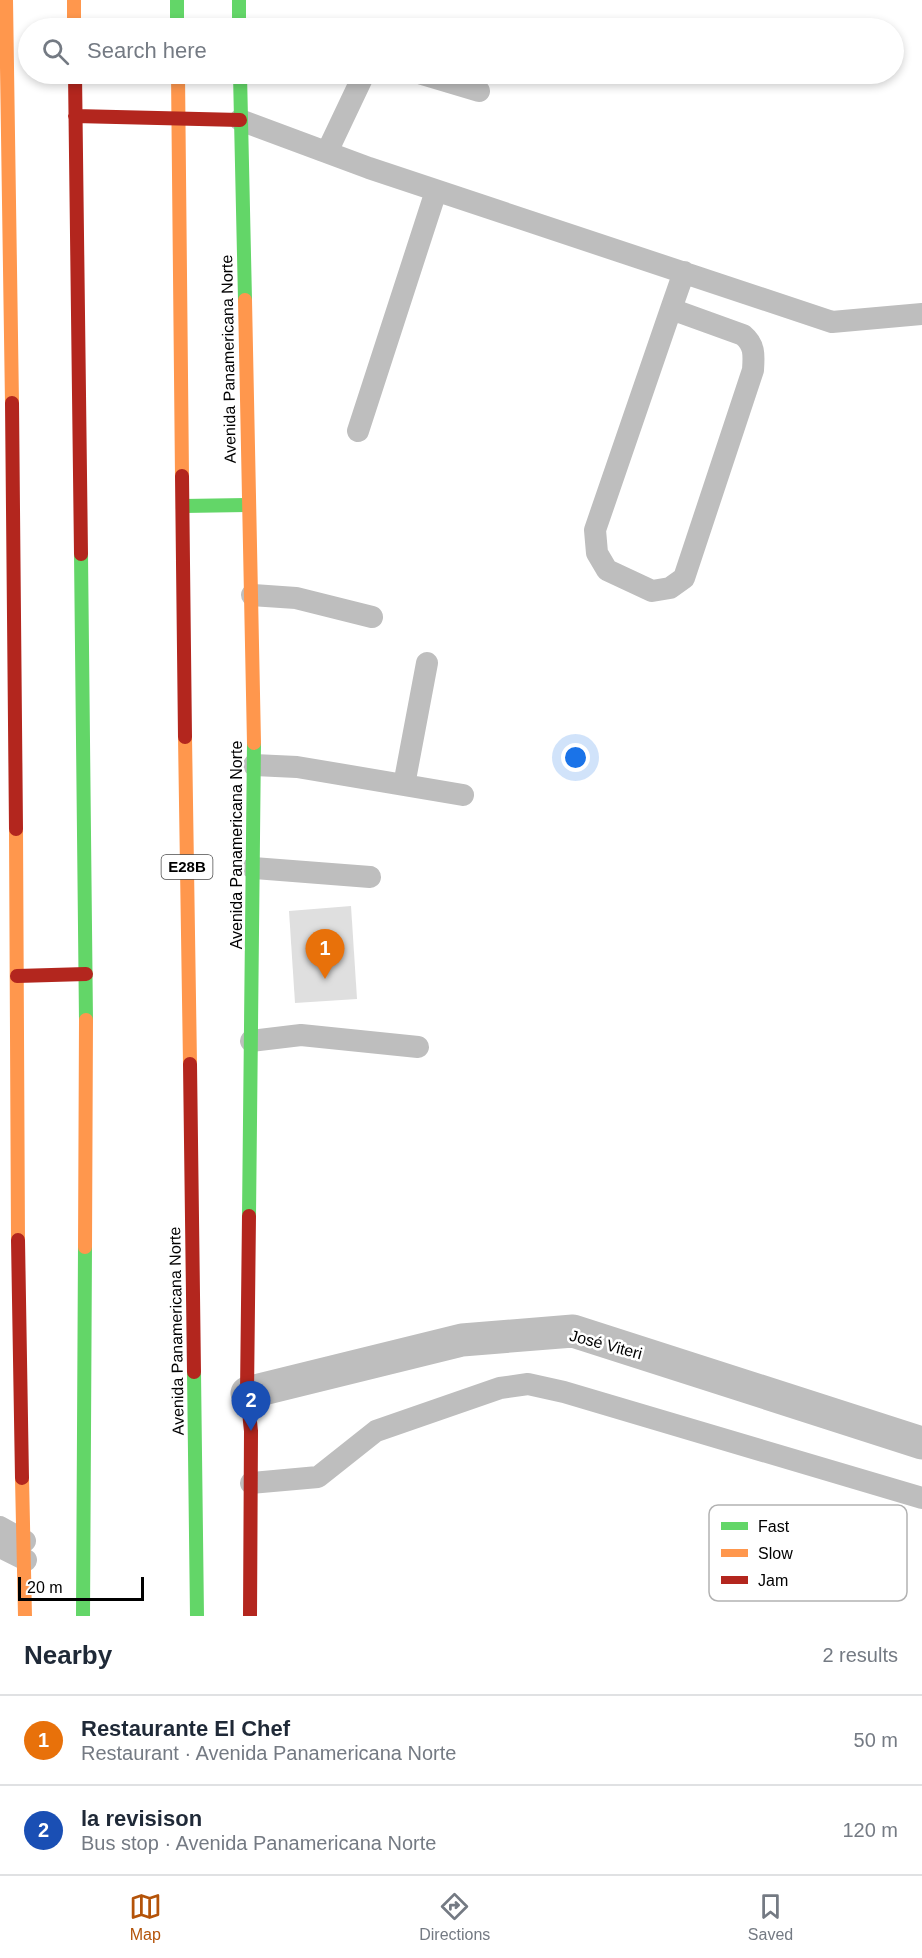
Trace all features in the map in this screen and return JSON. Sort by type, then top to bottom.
[{"type":"main road","points":[[6,0],[7,523],[17,976],[8,1025],[18,1265],[26,1616]]},
{"type":"main road","points":[[74,0],[74,18]]},
{"type":"main road","points":[[177,0],[177,18]]},
{"type":"main road","points":[[239,0],[239,18]]},
{"type":"main road","points":[[75,84],[86,974],[83,1616]]},
{"type":"main road","name":"Avenida Panamericana Norte","points":[[178,84],[197,1616]]},
{"type":"main road","name":"Avenida Panamericana Norte","points":[[240,84],[254,765],[247,1393],[251,1431],[250,1616]]},
{"type":"main road","points":[[75,116],[240,120]]},
{"type":"main road","points":[[183,506],[247,505]]},
{"type":"main road","points":[[17,976],[86,974]]},
{"type":"main road","points":[[13,1598],[26,1583]]},
{"type":"street","name":"José Viteri","points":[[247,1393],[462,1340],[573,1331],[922,1443]]},
{"type":"lane","points":[[327,152],[359,84]]},
{"type":"lane","points":[[456,84],[479,91]]},
{"type":"lane","points":[[240,120],[436,191],[832,322],[922,314]]},
{"type":"lane","points":[[358,431],[436,191]]},
{"type":"lane","points":[[671,309],[743,335],[750,341],[754,351],[753,370],[684,578],[670,588],[652,591],[607,570],[597,553],[595,530],[671,309],[684,272]]},
{"type":"lane","points":[[252,595],[296,598],[372,617]]},
{"type":"lane","points":[[404,785],[427,663]]},
{"type":"lane","points":[[254,765],[297,767],[463,795]]},
{"type":"lane","points":[[253,868],[370,877]]},
{"type":"lane","points":[[251,1041],[301,1035],[418,1047]]},
{"type":"lane","points":[[250,1484],[318,1477],[376,1431],[500,1388],[528,1384],[564,1392],[922,1498]]},
{"type":"lane","points":[[0,1527],[25,1550]]},
{"type":"lane","points":[[0,1547],[25,1550]]},
{"type":"building","points":[[351,906],[357,999],[295,1003],[289,911]]},
{"type":"traffic: fast","points":[[177,0],[177,18]]},
{"type":"traffic: fast","points":[[239,0],[239,18]]},
{"type":"traffic: fast","points":[[240,84],[245,300]]},
{"type":"traffic: fast","points":[[183,506],[247,505]]},
{"type":"traffic: fast","points":[[81,554],[86,1020]]},
{"type":"traffic: fast","points":[[249,1216],[254,743]]},
{"type":"traffic: fast","points":[[83,1616],[85,1247]]},
{"type":"traffic: fast","points":[[194,1372],[197,1616]]},
{"type":"traffic: slow","points":[[6,0],[12,403]]},
{"type":"traffic: slow","points":[[74,0],[74,18]]},
{"type":"traffic: slow","points":[[178,84],[182,476]]},
{"type":"traffic: slow","points":[[245,300],[254,743]]},
{"type":"traffic: slow","points":[[185,737],[190,1064]]},
{"type":"traffic: slow","points":[[16,829],[18,1240]]},
{"type":"traffic: slow","points":[[85,1247],[86,1020]]},
{"type":"traffic: slow","points":[[22,1478],[25,1616]]},
{"type":"traffic: jam","points":[[75,84],[81,554]]},
{"type":"traffic: jam","points":[[75,116],[240,120]]},
{"type":"traffic: jam","points":[[12,403],[16,829]]},
{"type":"traffic: jam","points":[[182,476],[185,737]]},
{"type":"traffic: jam","points":[[17,976],[86,974]]},
{"type":"traffic: jam","points":[[190,1064],[194,1372]]},
{"type":"traffic: jam","points":[[249,1216],[247,1393],[251,1431],[250,1616]]},
{"type":"traffic: jam","points":[[18,1240],[22,1478]]},
{"type":"place","name":"Restaurante El Chef","points":[[325,979]]},
{"type":"place","name":"la revisison","points":[[251,1431]]}]
